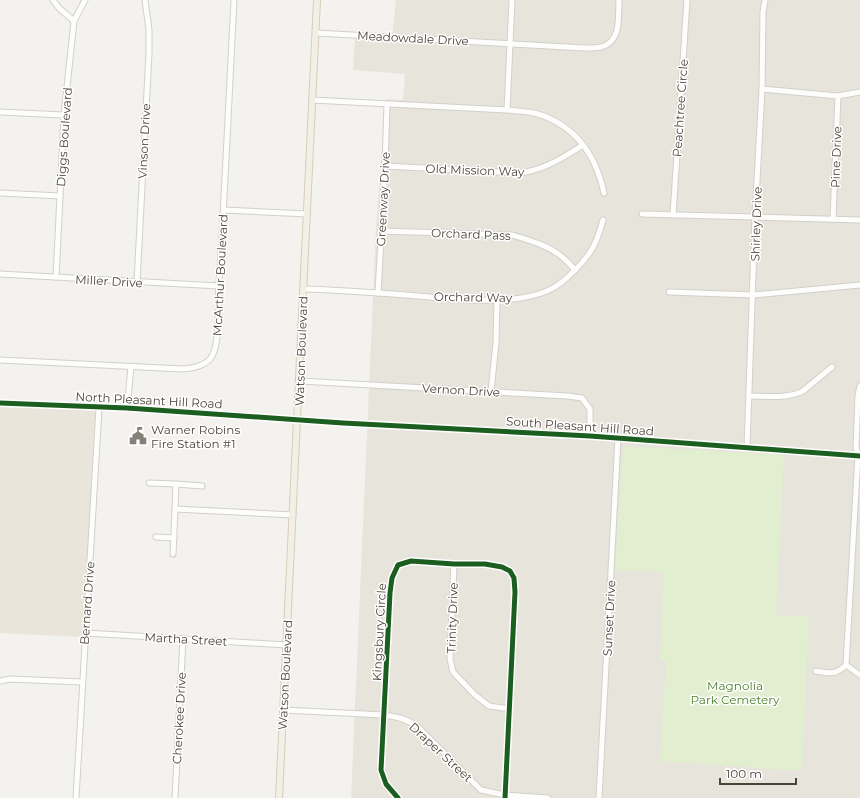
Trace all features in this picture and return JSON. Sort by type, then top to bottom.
[{"type":"main road","name":"Watson Boulevard","points":[[279,798],[317,0]]},
{"type":"street","points":[[53,0],[74,22]]},
{"type":"street","name":"Diggs Boulevard","points":[[56,278],[64,115],[74,22],[85,0]]},
{"type":"street","name":"Vinson Drive","points":[[137,282],[149,53],[149,30],[145,0]]},
{"type":"street","name":"McArthur Boulevard","points":[[0,360],[183,370],[200,366],[212,357],[217,342],[218,286],[224,210],[234,0]]},
{"type":"street","points":[[507,110],[512,0]]},
{"type":"street","name":"Meadowdale Drive","points":[[316,33],[585,48],[601,47],[614,40],[618,29],[619,0]]},
{"type":"street","name":"Peachtree Circle","points":[[673,215],[687,0]]},
{"type":"street","name":"Shirley Drive","points":[[747,448],[755,217],[765,0]]},
{"type":"street","points":[[762,89],[838,96],[860,92]]},
{"type":"street","name":"Pine Drive","points":[[833,219],[838,96]]},
{"type":"street","points":[[312,100],[507,110],[537,114],[548,118],[568,130],[583,145],[591,155],[604,193]]},
{"type":"street","name":"Greenway Drive","points":[[378,293],[387,104]]},
{"type":"street","points":[[0,112],[64,115]]},
{"type":"street","name":"Old Mission Way","points":[[385,166],[518,173],[538,170],[555,162],[583,145]]},
{"type":"street","points":[[0,193],[60,196]]},
{"type":"street","points":[[224,210],[307,214]]},
{"type":"street","points":[[642,214],[860,220]]},
{"type":"street","name":"Orchard Way","points":[[304,289],[469,299],[523,297],[548,291],[569,277],[591,253],[600,232],[603,220]]},
{"type":"street","name":"Orchard Pass","points":[[381,231],[512,235],[545,247],[561,256],[575,270]]},
{"type":"street","name":"Miller Drive","points":[[0,274],[218,286]]},
{"type":"street","points":[[669,292],[753,295],[860,285]]},
{"type":"street","points":[[491,391],[496,343],[496,299]]},
{"type":"street","points":[[127,408],[131,367]]},
{"type":"street","points":[[749,396],[798,394],[803,392],[832,367]]},
{"type":"street","name":"Vernon Drive","points":[[300,381],[491,391],[582,398],[590,409],[590,436]]},
{"type":"street","points":[[816,671],[831,673],[839,672],[846,665],[859,455],[856,448],[858,395],[860,386]]},
{"type":"street","name":"North Pleasant Hill Road","points":[[0,403],[127,408],[298,419]]},
{"type":"street","name":"Bernard Drive","points":[[76,798],[99,408]]},
{"type":"street","name":"South Pleasant Hill Road","points":[[298,419],[590,436],[859,455]]},
{"type":"street","name":"Sunset Drive","points":[[599,798],[618,438]]},
{"type":"street","points":[[150,483],[202,486]]},
{"type":"street","points":[[173,554],[176,484]]},
{"type":"street","points":[[175,509],[293,515]]},
{"type":"street","points":[[156,537],[174,538]]},
{"type":"street","name":"Kingsbury Circle","points":[[398,798],[386,784],[381,770],[390,593],[392,578],[398,565],[411,561],[454,564],[485,564],[502,567],[510,571],[514,578],[515,592],[505,797]]},
{"type":"street","name":"Trinity Drive","points":[[454,564],[450,659],[453,672],[475,695],[489,706],[510,709]]},
{"type":"street","name":"Martha Street","points":[[86,634],[287,644]]},
{"type":"street","name":"Cherokee Drive","points":[[175,798],[183,638]]},
{"type":"street","points":[[846,665],[860,675]]},
{"type":"street","points":[[0,681],[10,679],[82,682]]},
{"type":"street","name":"Draper Street","points":[[283,710],[400,717],[418,727],[481,790],[505,797],[548,798]]},
{"type":"shaded area","points":[[396,0],[860,0],[860,798],[351,798],[376,228],[386,99],[403,100],[405,74],[353,70],[355,37],[392,38]]},
{"type":"shaded area","points":[[0,406],[96,410],[83,637],[0,633]]},
{"type":"green space","name":"Magnolia Park Cemetery","points":[[623,446],[784,455],[776,615],[809,616],[802,771],[660,761],[666,661],[660,660],[664,572],[615,570]]},
{"type":"cycle path","points":[[0,403],[127,408],[343,423],[590,436],[860,456]]},
{"type":"cycle path","points":[[398,798],[386,784],[381,770],[390,593],[392,578],[398,565],[411,561],[454,564],[485,564],[502,567],[510,571],[514,578],[515,592],[505,798]]},
{"type":"place","name":"Warner Robins Fire Station #1","points":[[138,436]]}]
